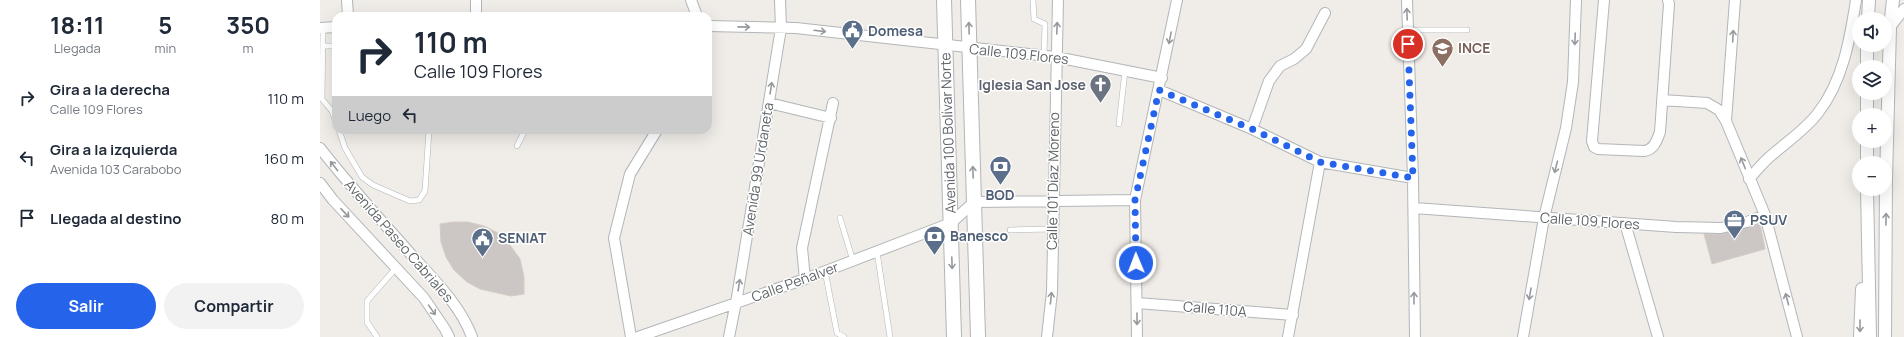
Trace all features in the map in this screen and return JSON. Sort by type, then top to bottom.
[{"type":"main road","name":"Avenida 100 Bolívar Norte","points":[[944,0],[954,337]]},
{"type":"main road","name":"Avenida 100 Bolívar Norte","points":[[968,0],[978,337]]},
{"type":"street","points":[[347,0],[348,12]]},
{"type":"street","points":[[476,0],[476,12]]},
{"type":"street","points":[[691,0],[696,12]]},
{"type":"street","name":"Avenida 99 Urdaneta","points":[[729,337],[734,304],[737,297],[781,28],[780,0]]},
{"type":"street","name":"Calle 101 Díaz Moreno","points":[[1047,337],[1052,292],[1052,201],[1058,0]]},
{"type":"street","points":[[1136,337],[1137,303],[1135,200],[1178,0]]},
{"type":"street","points":[[1407,0],[1414,208],[1414,337]]},
{"type":"street","points":[[1523,337],[1544,218],[1566,128],[1573,82],[1576,0]]},
{"type":"street","points":[[1604,0],[1592,141],[1594,147],[1598,149],[1644,151],[1651,149],[1655,145],[1660,132],[1669,4],[1668,0]]},
{"type":"street","points":[[1726,121],[1735,0]]},
{"type":"street","points":[[1750,179],[1772,154],[1818,113],[1832,91],[1844,60],[1856,0]]},
{"type":"street","points":[[1868,12],[1869,0]]},
{"type":"street","points":[[1892,12],[1893,0]]},
{"type":"street","points":[[1892,24],[1904,9]]},
{"type":"street","points":[[1252,129],[1269,81],[1280,66],[1294,59],[1306,49],[1325,13]]},
{"type":"street","name":"Calle 109 Flores","points":[[712,26],[781,28],[1056,56],[1162,78]]},
{"type":"street","points":[[322,28],[332,27]]},
{"type":"street","points":[[1885,337],[1885,242],[1889,52]]},
{"type":"street","points":[[1159,90],[1252,129],[1320,162],[1413,178]]},
{"type":"street","points":[[1662,100],[1707,103],[1715,106],[1726,121],[1765,215],[1797,337]]},
{"type":"street","points":[[768,103],[831,118]]},
{"type":"street","points":[[805,279],[802,248],[833,103]]},
{"type":"street","points":[[631,337],[614,238],[630,174],[655,134]]},
{"type":"street","name":"Avenida Paseo Cabriales","points":[[320,148],[450,298],[469,327],[472,337]]},
{"type":"street","points":[[1288,337],[1320,162]]},
{"type":"street","name":"Avenida Paseo Cabriales","points":[[320,183],[333,200],[424,298],[449,337]]},
{"type":"street","points":[[1866,196],[1870,337]]},
{"type":"street","points":[[951,223],[974,202],[1135,200]]},
{"type":"street","name":"Calle 109 Flores","points":[[1414,208],[1544,218],[1721,228],[1747,222],[1765,215]]},
{"type":"street","name":"Calle Peñalver","points":[[638,337],[805,279],[951,223]]},
{"type":"street","points":[[1625,223],[1658,337]]},
{"type":"street","points":[[1885,242],[1892,270],[1894,337]]},
{"type":"street","points":[[1860,337],[1862,280],[1867,246]]},
{"type":"street","name":"Calle 110A","points":[[1137,303],[1292,315]]},
{"type":"lane","points":[[1033,0],[1034,19],[1045,24],[1044,55]]},
{"type":"lane","points":[[322,28],[324,46],[322,99],[332,109]]},
{"type":"lane","points":[[1408,30],[1467,30]]},
{"type":"lane","points":[[324,46],[332,46]]},
{"type":"lane","points":[[1119,124],[1125,70]]},
{"type":"lane","points":[[340,134],[345,148],[362,177],[373,184],[410,201],[419,200],[425,191],[429,134]]},
{"type":"lane","points":[[517,146],[523,134]]},
{"type":"lane","points":[[840,218],[853,261]]},
{"type":"lane","points":[[1010,230],[1052,229]]},
{"type":"lane","points":[[877,252],[890,337]]},
{"type":"lane","points":[[377,337],[367,322],[367,301],[396,268]]},
{"type":"lane","points":[[825,271],[837,333],[844,337]]},
{"type":"building","name":"SENIAT","points":[[468,222],[484,226],[498,233],[510,245],[520,259],[524,277],[524,294],[511,296],[480,289],[467,282],[454,270],[446,257],[441,242],[440,224]]},
{"type":"building","name":"PSUV","points":[[1760,224],[1765,249],[1712,264],[1704,234],[1722,234]]},
{"type":"place","name":"Domesa","points":[[852,50]]},
{"type":"place","name":"INCE","points":[[1443,68]]},
{"type":"place","name":"Iglesia San Jose","points":[[1101,104]]},
{"type":"place","name":"BOD","points":[[1000,186]]},
{"type":"place","name":"PSUV","points":[[1734,240]]},
{"type":"place","name":"Banesco","points":[[934,256]]},
{"type":"place","name":"SENIAT","points":[[483,258]]},
{"type":"route","points":[[1136,263],[1135,200],[1159,90],[1252,129],[1320,162],[1413,178],[1408,44]]}]
